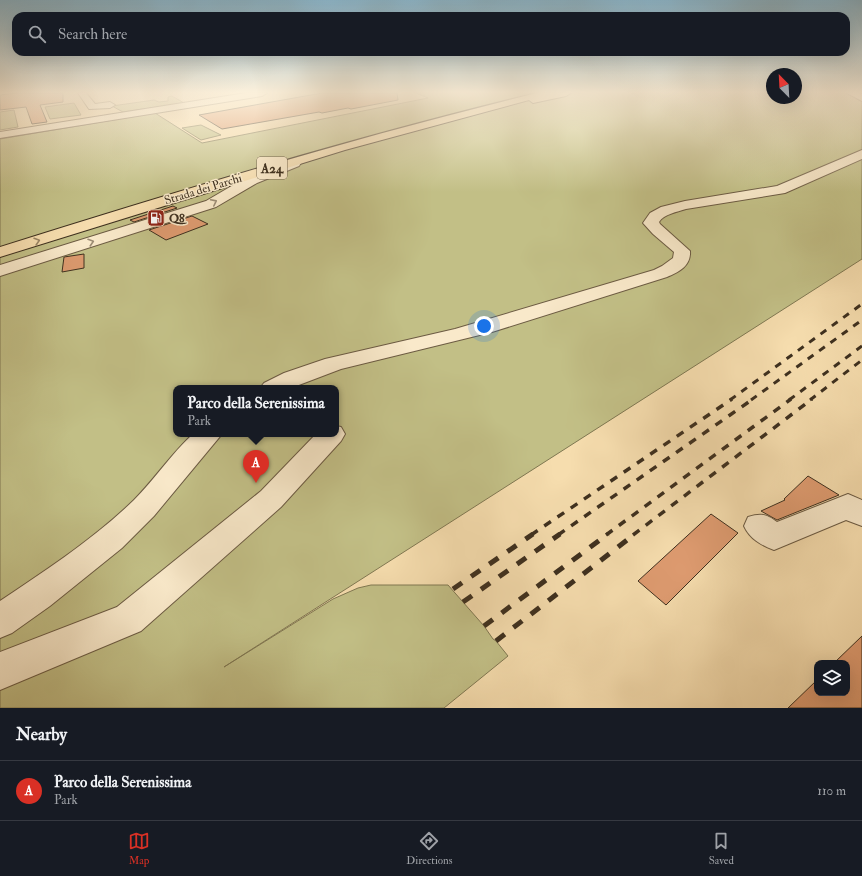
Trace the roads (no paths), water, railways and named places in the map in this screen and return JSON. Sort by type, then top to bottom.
[{"type":"highway","name":"Strada dei Parchi","points":[[0,242],[282,156],[390,126]]},
{"type":"highway","name":"Strada dei Parchi","points":[[0,252],[323,152],[418,126]]},
{"type":"street","points":[[0,135],[55,126]]},
{"type":"street","points":[[0,271],[211,204],[252,180],[323,152]]},
{"type":"street","points":[[278,385],[313,369],[338,361],[440,339],[505,322],[620,284],[661,273],[677,266],[682,259],[682,251],[674,242],[657,230],[651,222],[655,216],[666,210],[685,205],[780,190],[862,154]]},
{"type":"street","points":[[0,621],[40,594],[100,549],[145,507],[206,437]]},
{"type":"street","points":[[0,671],[129,619],[271,499],[329,437]]},
{"type":"street","points":[[759,526],[774,538],[848,506],[862,514]]},
{"type":"railway","points":[[730,400],[862,304]]},
{"type":"railway","points":[[751,400],[862,320]]},
{"type":"railway","points":[[789,400],[862,346]]},
{"type":"railway","points":[[810,400],[862,360]]},
{"type":"railway","points":[[531,535],[732,399]]},
{"type":"railway","points":[[558,535],[753,399]]},
{"type":"railway","points":[[606,535],[791,399]]},
{"type":"railway","points":[[633,535],[812,399]]},
{"type":"railway","points":[[453,589],[533,534]]},
{"type":"railway","points":[[463,602],[560,534]]},
{"type":"railway","points":[[484,626],[608,534]]},
{"type":"railway","points":[[496,641],[635,534]]},
{"type":"place","name":"Q8","points":[[156,218]]},
{"type":"place","name":"Parco della Serenissima","points":[[256,483]]}]
